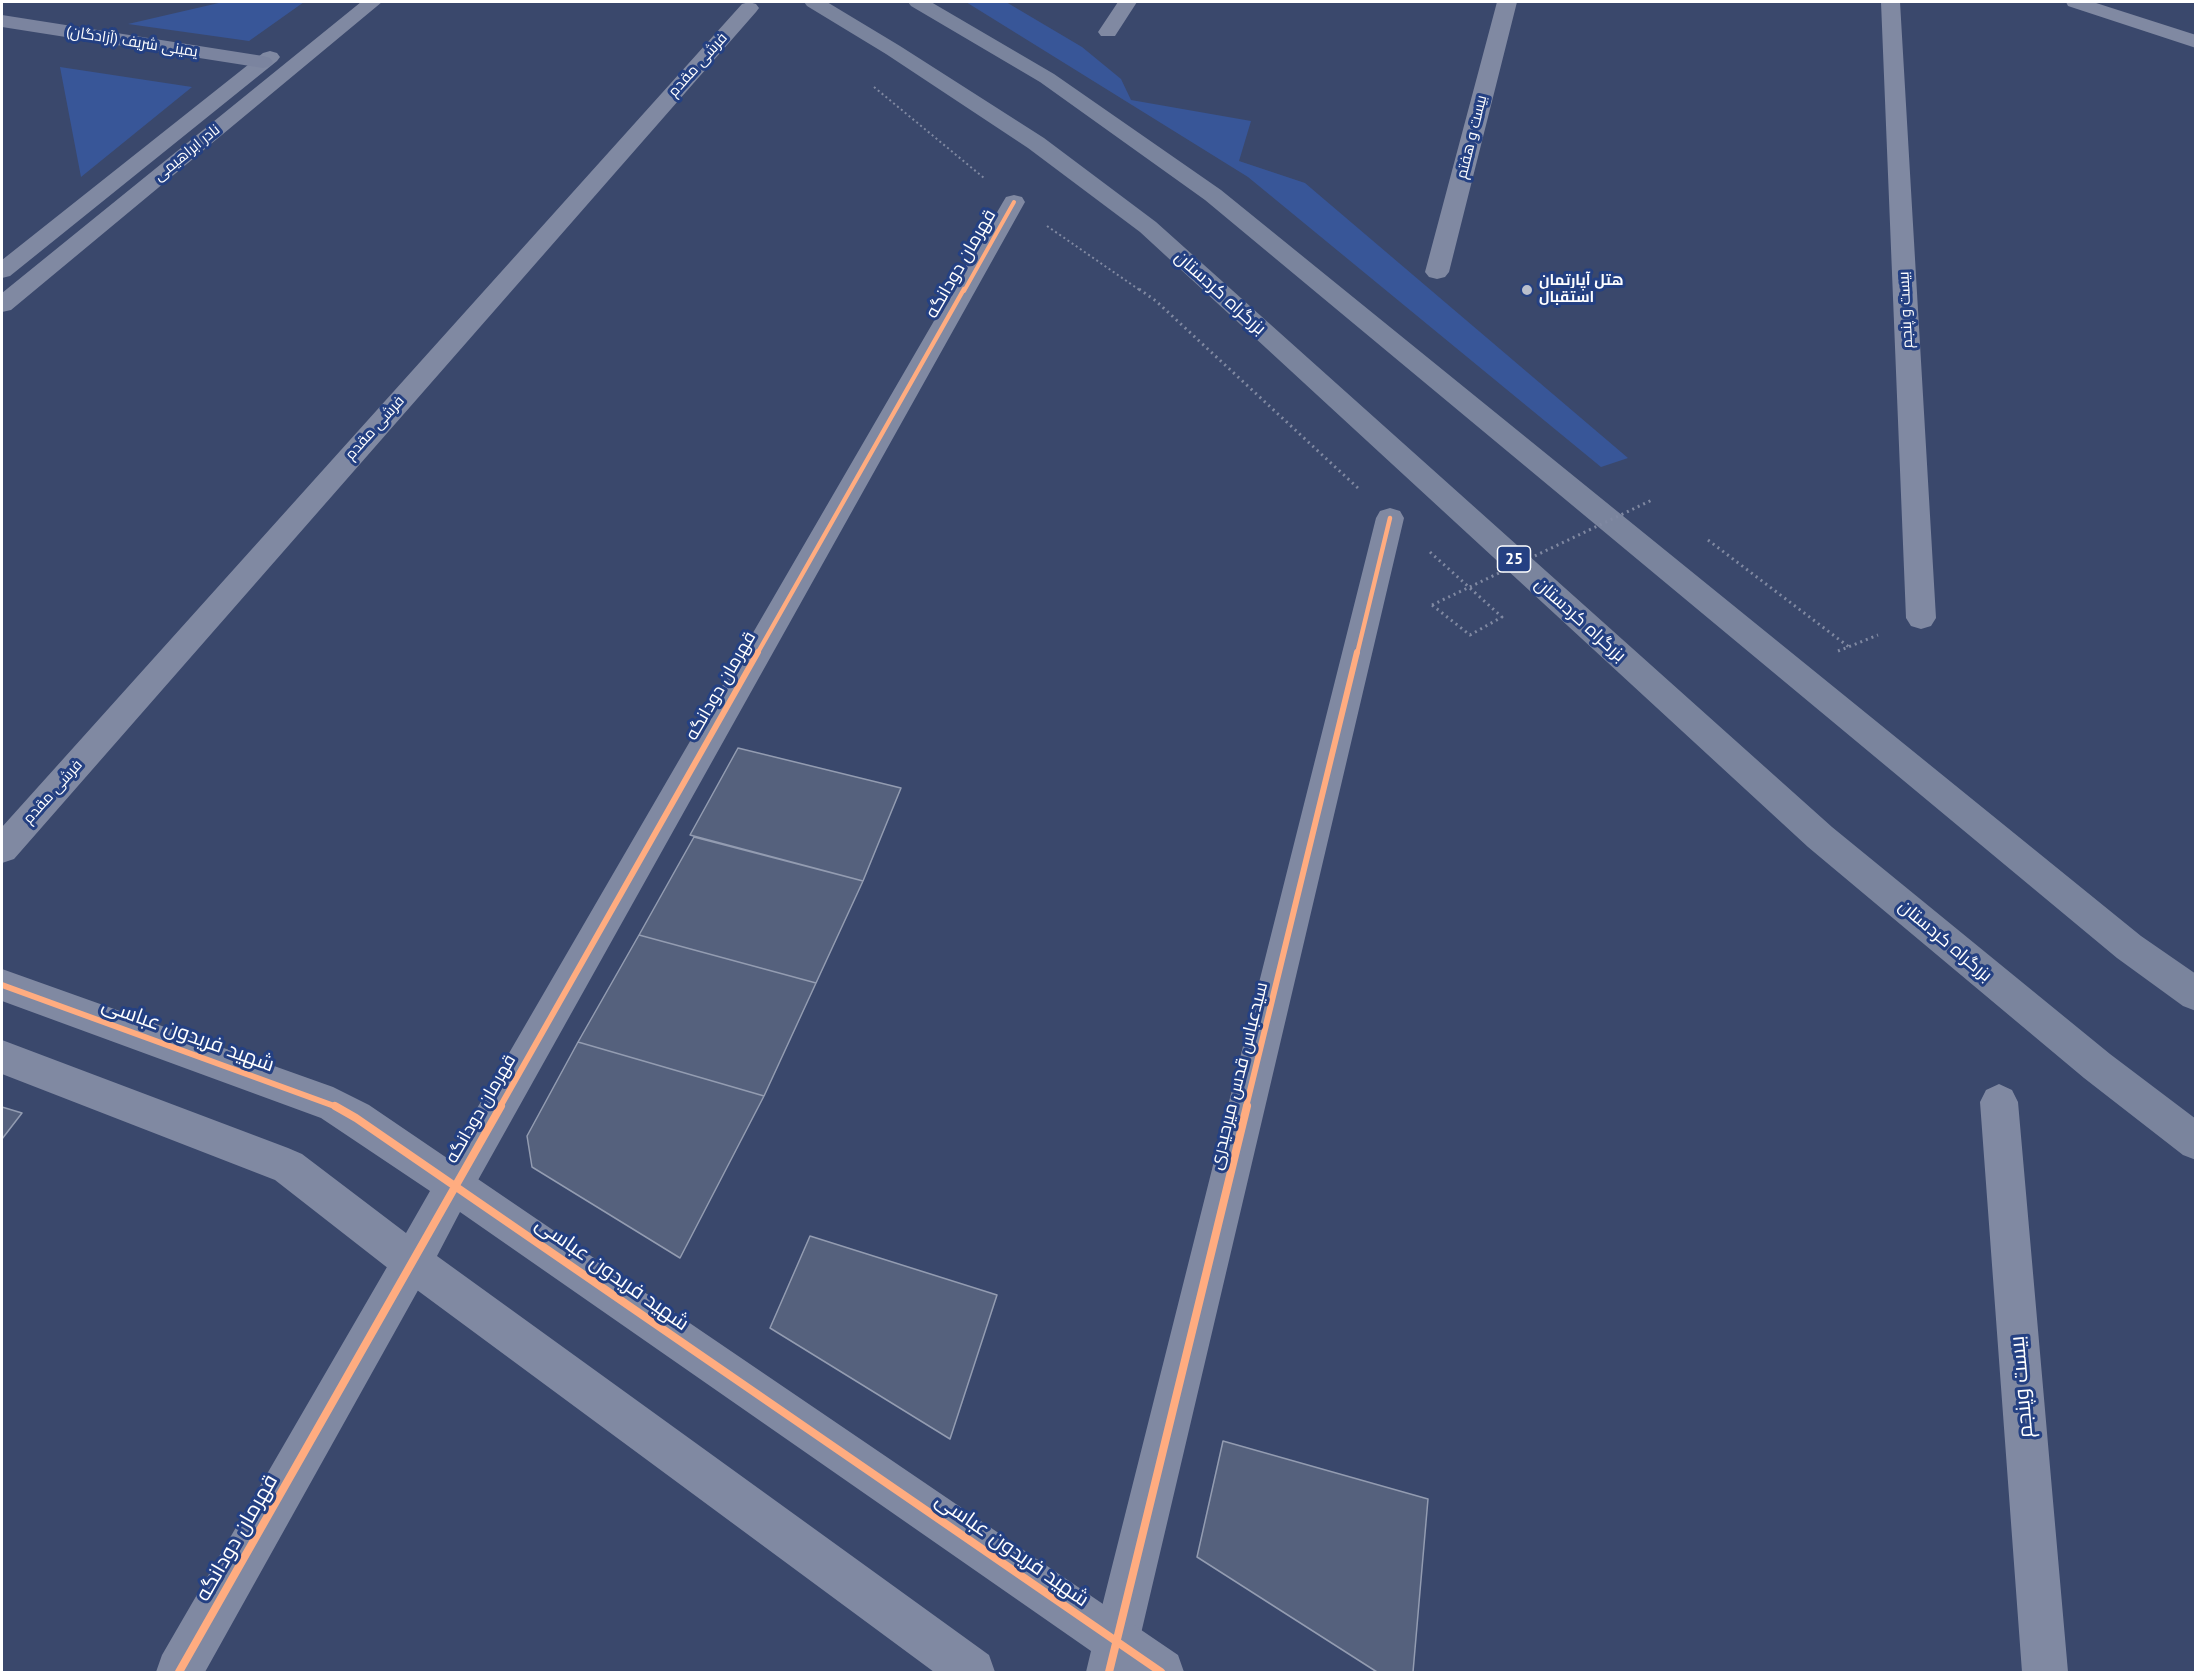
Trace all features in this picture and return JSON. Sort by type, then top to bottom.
[{"type":"highway","name":"بزرگراه کردستان","points":[[814,2],[893,50],[1036,143],[1148,227],[1820,837],[2097,1066],[2196,1142]]},
{"type":"highway","points":[[918,2],[1047,78],[1213,195],[2129,947],[2196,994]]},
{"type":"main road","name":"یمینی شریف (آزادگان)","points":[[2,21],[262,63]]},
{"type":"main road","name":"یمینی شریف (آزادگان)","points":[[217,77],[240,80]]},
{"type":"street","name":"نادر ابراهیمی","points":[[2,305],[372,2]]},
{"type":"street","points":[[1108,32],[1127,2]]},
{"type":"street","name":"بیست و هفتم","points":[[1437,272],[1507,2]]},
{"type":"street","name":"بیست و پنجم","points":[[1890,2],[1921,618]]},
{"type":"street","points":[[2075,2],[2196,42]]},
{"type":"street","name":"فرشی مقدم","points":[[2,849],[750,8]]},
{"type":"street","name":"نادر ابراهیمی","points":[[2,270],[288,42]]},
{"type":"street","points":[[262,63],[291,67]]},
{"type":"street","points":[[240,80],[271,85]]},
{"type":"street","name":"قهرمان دودانگه","points":[[179,1672],[1014,202]]},
{"type":"street","name":"سیدعباس قدس میرحیدری","points":[[1113,1657],[1390,518]]},
{"type":"street","name":"شهید فریدون عباسی","points":[[2,985],[333,1106],[454,1185],[1113,1657],[1161,1672]]},
{"type":"street","points":[[2,1057],[288,1167],[412,1262],[972,1672]]},
{"type":"street","name":"بیست وپنجم","points":[[1999,1102],[2044,1672]]},
{"type":"path","points":[[871,85],[1014,202],[1156,301],[1390,518],[1502,616],[1470,635],[1432,605],[1652,500]]},
{"type":"path","points":[[1699,533],[1849,646]]},
{"type":"path","points":[[1789,669],[1921,618]]},
{"type":"shaded area","points":[[223,2],[304,2],[249,41],[128,24]]},
{"type":"shaded area","points":[[966,2],[1006,2],[1082,47],[1121,79],[1131,100],[1251,121],[1239,161],[1305,183],[1628,458],[1601,467],[1248,177]]},
{"type":"shaded area","points":[[60,67],[192,87],[81,177]]},
{"type":"building","points":[[738,748],[901,788],[863,881],[690,835]]},
{"type":"building","points":[[694,837],[863,881],[816,983],[639,935]]},
{"type":"building","points":[[639,935],[816,983],[764,1096],[578,1042]]},
{"type":"building","points":[[578,1042],[764,1096],[680,1258],[532,1167],[527,1136]]},
{"type":"building","points":[[2,1107],[22,1113],[2,1139]]},
{"type":"building","points":[[810,1236],[997,1295],[950,1439],[770,1328]]},
{"type":"building","points":[[1223,1441],[1428,1499],[1413,1672],[1377,1672],[1197,1557]]},
{"type":"cycle path","points":[[179,1672],[1014,202]]},
{"type":"cycle path","points":[[1109,1672],[1390,518]]},
{"type":"cycle path","points":[[2,985],[333,1105],[356,1118],[1161,1672]]},
{"type":"place","name":"هتل آپارتمان استقبال","points":[[1527,290]]}]
